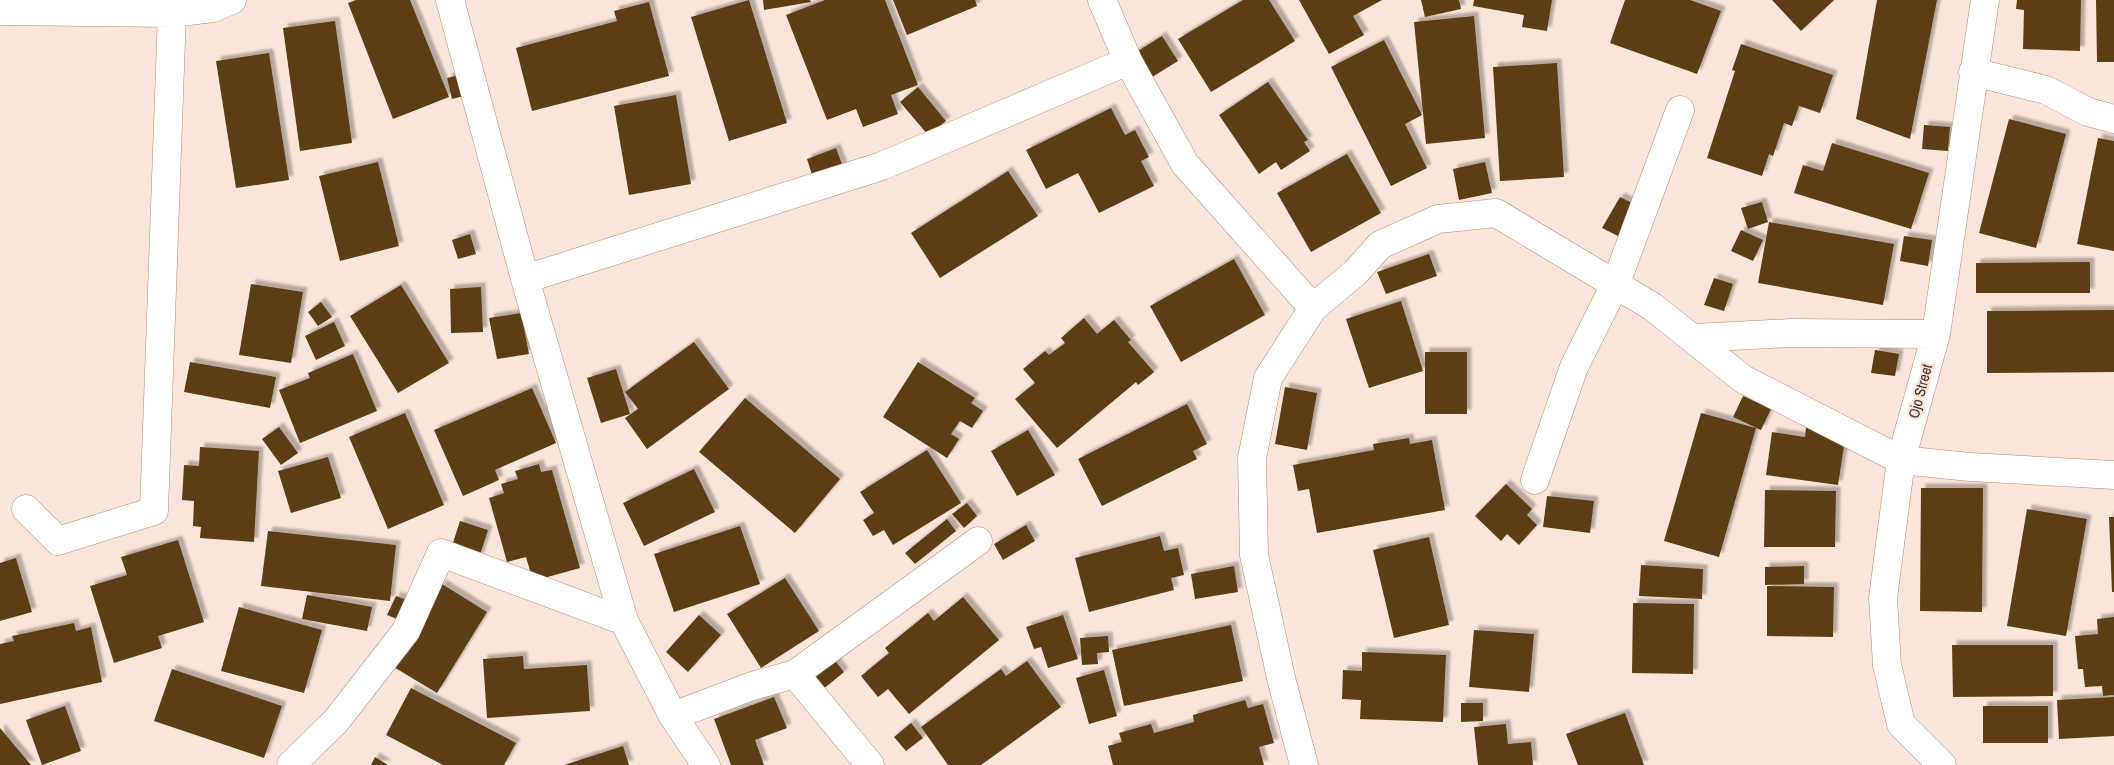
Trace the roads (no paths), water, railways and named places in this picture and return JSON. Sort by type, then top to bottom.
[{"type":"street","points":[[0,11],[172,13],[213,8],[232,0]]},
{"type":"street","points":[[450,0],[525,280],[624,621],[673,716],[706,765]]},
{"type":"street","points":[[1102,0],[1128,60],[1185,164],[1314,308]]},
{"type":"street","name":"Ojo Street","points":[[1942,765],[1901,724],[1887,666],[1883,598],[1901,460],[1936,334],[1985,0]]},
{"type":"street","points":[[26,509],[58,541],[154,511],[172,13]]},
{"type":"street","points":[[525,280],[882,166],[1128,60]]},
{"type":"street","points":[[1973,72],[2046,90],[2088,112],[2114,119]]},
{"type":"street","points":[[1535,480],[1574,367],[1616,283],[1680,110]]},
{"type":"street","points":[[1304,765],[1281,678],[1254,555],[1252,458],[1268,378],[1314,308],[1356,272],[1380,245],[1438,219],[1496,213],[1616,283],[1653,307],[1694,338],[1743,380],[1901,460],[1970,468],[2114,475]]},
{"type":"street","points":[[1694,338],[1790,333],[1936,334]]},
{"type":"street","points":[[673,716],[752,686],[795,674],[978,541]]},
{"type":"street","points":[[291,765],[336,721],[406,631],[441,553],[624,621]]},
{"type":"street","points":[[795,674],[870,765]]}]
